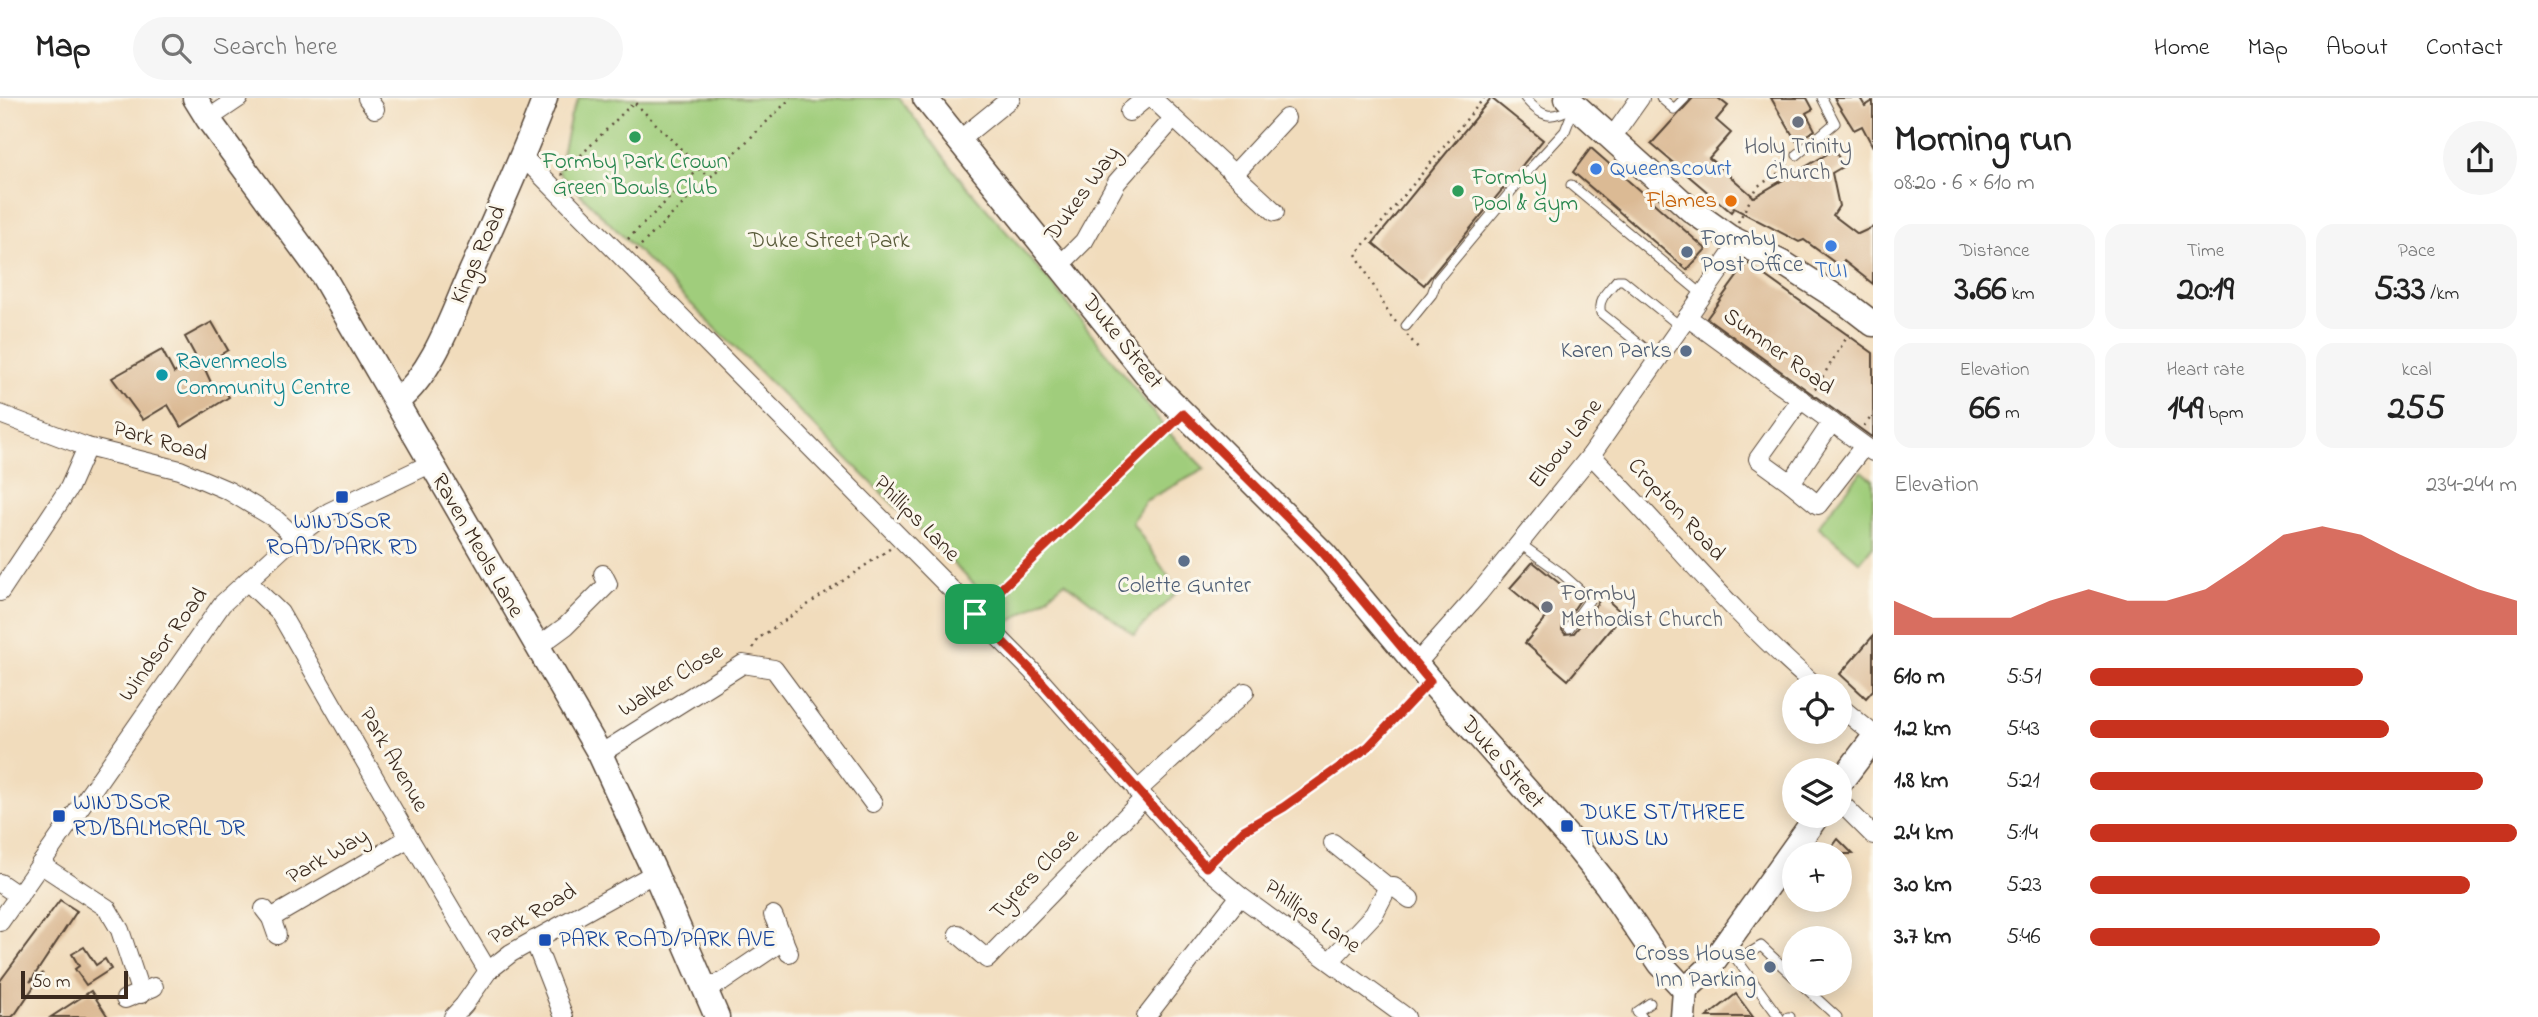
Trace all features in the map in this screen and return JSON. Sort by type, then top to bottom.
[{"type":"street","name":"Raven Meols Lane","points":[[195,98],[323,276],[397,401],[430,464],[536,648],[600,754],[717,1017]]},
{"type":"street","points":[[208,119],[239,98]]},
{"type":"street","name":"Kings Road","points":[[397,401],[412,390],[421,378],[454,312],[523,157],[545,98]]},
{"type":"street","name":"Duke Street","points":[[925,98],[1157,387],[1324,554],[1423,672],[1575,845],[1613,894],[1660,963],[1685,990]]},
{"type":"street","points":[[958,141],[1011,98]]},
{"type":"street","points":[[1129,112],[1146,98]]},
{"type":"street","points":[[1152,98],[1275,212]]},
{"type":"street","points":[[1611,139],[1640,98]]},
{"type":"street","points":[[1571,102],[1691,210],[1734,240],[1786,265],[1867,319]]},
{"type":"street","points":[[1235,173],[1286,118]]},
{"type":"street","name":"Dukes Way","points":[[1059,266],[1084,241],[1118,182],[1173,119]]},
{"type":"street","name":"Phillips Lane","points":[[523,157],[1032,671],[1206,867],[1240,896],[1406,1017]]},
{"type":"street","name":"Elbow Lane","points":[[1423,672],[1479,593],[1591,455],[1703,295],[1734,240]]},
{"type":"street","name":"Sumner Road","points":[[1684,322],[1804,401],[1869,449]]},
{"type":"street","points":[[1804,401],[1758,459],[1818,505],[1869,449]]},
{"type":"street","name":"Park Road","points":[[0,414],[87,447],[180,470],[229,491],[274,518],[295,537]]},
{"type":"street","points":[[1791,483],[1832,422]]},
{"type":"street","points":[[0,592],[69,488],[87,447]]},
{"type":"street","name":"Cropton Road","points":[[1591,455],[1684,552],[1748,625],[1803,674]]},
{"type":"street","name":"Windsor Road","points":[[0,922],[222,604],[295,537],[329,512],[430,464]]},
{"type":"street","points":[[536,648],[566,626],[608,584],[603,574]]},
{"type":"street","name":"Park Avenue","points":[[247,581],[280,613],[488,971]]},
{"type":"street","name":"Walker Close","points":[[600,754],[743,664],[774,669],[873,803]]},
{"type":"street","points":[[1140,795],[1245,691]]},
{"type":"street","points":[[1852,718],[1873,737],[1852,766]]},
{"type":"street","name":"Tyrers Close","points":[[958,934],[987,959],[1140,795]]},
{"type":"street","points":[[1852,814],[1873,835]]},
{"type":"street","points":[[1683,1017],[1685,990],[1726,953],[1809,828]]},
{"type":"street","name":"Park Way","points":[[277,936],[268,913],[409,838]]},
{"type":"street","points":[[1333,843],[1388,887],[1394,887],[1410,899]]},
{"type":"street","points":[[40,864],[107,908],[120,930],[140,993]]},
{"type":"street","name":"Park Road","points":[[453,1017],[488,971],[511,953],[655,873]]},
{"type":"street","points":[[0,883],[19,896]]},
{"type":"street","points":[[1331,960],[1374,914],[1388,887]]},
{"type":"street","points":[[1146,1017],[1240,896]]},
{"type":"street","points":[[704,988],[722,982],[786,946],[773,915]]},
{"type":"street","points":[[534,940],[564,1017]]},
{"type":"lane","points":[[1525,98],[1545,115],[1558,116],[1571,102]]},
{"type":"lane","points":[[1661,98],[1674,109],[1685,98]]},
{"type":"lane","points":[[1797,155],[1835,122],[1822,98]]},
{"type":"lane","points":[[1402,327],[1432,294],[1437,280],[1565,131],[1571,102]]},
{"type":"lane","points":[[1571,186],[1703,295]]},
{"type":"lane","points":[[1658,359],[1601,313],[1601,301],[1617,280],[1623,280],[1684,322]]},
{"type":"lane","points":[[1519,543],[1561,573],[1590,599],[1569,628]]},
{"type":"lane","points":[[1726,953],[1746,955],[1761,946],[1782,966]]},
{"type":"lane","points":[[1726,953],[1779,1017]]},
{"type":"lane","points":[[1814,996],[1838,1017]]},
{"type":"lane","points":[[1642,1017],[1637,1012],[1650,1003]]},
{"type":"path","points":[[631,98],[709,177]]},
{"type":"path","points":[[626,261],[791,98]]},
{"type":"path","points":[[1419,349],[1389,314],[1356,254],[1484,98]]},
{"type":"path","points":[[561,175],[634,102]]},
{"type":"path","points":[[1734,240],[1758,186],[1776,175],[1797,155]]},
{"type":"path","points":[[627,240],[700,168]]},
{"type":"path","points":[[1804,401],[1867,319]]},
{"type":"path","points":[[975,614],[1183,414]]},
{"type":"path","points":[[743,664],[759,638],[902,540]]},
{"type":"path","points":[[1206,867],[1244,830],[1284,807],[1368,747],[1423,672]]},
{"type":"green space","name":"Duke Street Park","points":[[579,98],[899,98],[958,176],[1057,290],[1171,435],[1205,469],[1145,501],[1132,522],[1178,591],[1134,635],[1065,582],[1011,621],[558,172],[571,115]]},
{"type":"green space","points":[[1862,471],[1873,480],[1873,546],[1860,562],[1818,526]]},
{"type":"building","name":"Formby Pool & Gym","points":[[1491,98],[1543,140],[1424,285],[1373,243]]},
{"type":"building","points":[[1693,98],[1718,98],[1728,106],[1716,120],[1731,133],[1709,158],[1754,197],[1834,150],[1844,166],[1832,173],[1839,206],[1833,215],[1858,234],[1873,227],[1873,284],[1844,261],[1838,265],[1804,240],[1799,242],[1734,208],[1731,212],[1651,144]]},
{"type":"building","name":"Holy Trinity Church","points":[[1771,98],[1807,98],[1813,109],[1806,113],[1815,130],[1796,141]]},
{"type":"building","points":[[1834,98],[1860,98],[1865,106],[1873,101],[1873,147],[1862,126],[1854,130]]},
{"type":"building","points":[[1591,148],[1706,249],[1687,270],[1573,172]]},
{"type":"building","points":[[1747,263],[1873,353],[1873,438],[1707,318]]},
{"type":"building","name":"Ravenmeols Community Centre","points":[[212,322],[228,350],[203,365],[213,387],[220,383],[229,397],[181,427],[168,405],[143,420],[112,378],[162,350],[174,373],[197,359],[185,337]]},
{"type":"building","points":[[1533,562],[1580,600],[1563,625],[1565,634],[1574,633],[1603,596],[1623,614],[1568,680],[1525,643],[1546,618],[1510,588]]},
{"type":"building","points":[[1873,636],[1873,690],[1866,698],[1852,685],[1852,674],[1840,674]]},
{"type":"building","points":[[60,900],[77,911],[30,982],[43,973],[16,1013],[12,1017],[0,1017],[0,981]]},
{"type":"building","points":[[84,947],[96,965],[105,959],[111,969],[86,985],[75,969],[79,966],[72,954]]},
{"type":"building","points":[[91,991],[108,1017],[51,1017]]},
{"type":"building","points":[[1736,994],[1753,1017],[1707,1017]]},
{"type":"place","name":"Holy Trinity Church","points":[[1798,122]]},
{"type":"place","name":"Formby Park Crown Green Bowls Club","points":[[635,137]]},
{"type":"place","name":"Queenscourt","points":[[1596,169]]},
{"type":"place","name":"Formby Pool & Gym","points":[[1458,191]]},
{"type":"place","name":"Flames","points":[[1731,201]]},
{"type":"place","name":"TUI","points":[[1831,246]]},
{"type":"place","name":"Formby Post Office","points":[[1687,252]]},
{"type":"place","name":"Karen Parks","points":[[1686,351]]},
{"type":"place","name":"Ravenmeols Community Centre","points":[[162,375]]},
{"type":"place","name":"WINDSOR ROAD/PARK RD","points":[[342,497]]},
{"type":"place","name":"Colette Gunter","points":[[1184,561]]},
{"type":"place","name":"Formby Methodist Church","points":[[1547,607]]},
{"type":"place","name":"WINDSOR RD/BALMORAL DR","points":[[59,816]]},
{"type":"place","name":"DUKE ST/THREE TUNS LN","points":[[1567,826]]},
{"type":"place","name":"PARK ROAD/PARK AVE","points":[[545,940]]},
{"type":"place","name":"Cross House Inn Parking","points":[[1770,967]]},
{"type":"route","points":[[1183,414],[1324,554],[1430,681],[1368,747],[1284,807],[1244,830],[1206,867],[1032,671],[975,614],[1183,414]]}]
